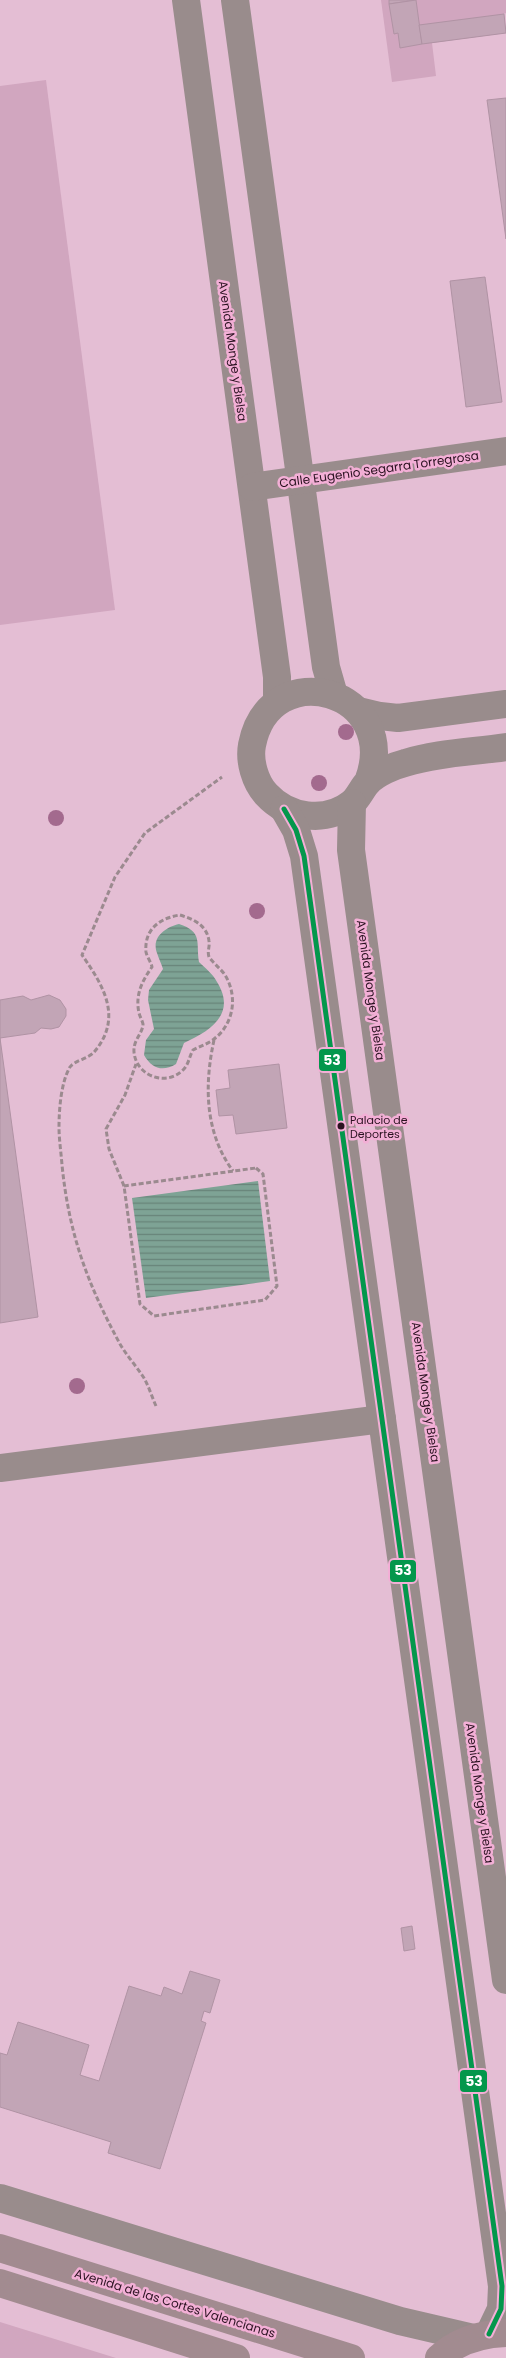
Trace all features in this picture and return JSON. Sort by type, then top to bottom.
[{"type":"main road","name":"Avenida de las Cortes Valencianas","points":[[0,2248],[351,2358]]},
{"type":"main road","points":[[0,2283],[236,2358]]},
{"type":"main road","points":[[439,2358],[459,2344],[489,2335]]},
{"type":"street","name":"Avenida Monge y Bielsa","points":[[186,0],[277,677],[277,702]]},
{"type":"street","points":[[235,0],[326,668],[334,695]]},
{"type":"street","name":"Calle Eugenio Segarra Torregrosa","points":[[252,487],[506,451]]},
{"type":"street","points":[[0,2198],[400,2322],[489,2335],[502,2308],[503,2297],[304,856],[296,830],[284,809],[263,790],[252,764],[251,750],[258,724],[277,702],[305,692],[320,692],[334,695],[359,711],[398,718],[506,704]]},
{"type":"street","points":[[284,809],[307,816],[319,816],[331,813],[352,803],[368,782],[374,768],[375,752],[367,723],[359,711]]},
{"type":"street","points":[[368,782],[404,763],[426,758],[506,748]]},
{"type":"street","name":"Avenida Monge y Bielsa","points":[[352,803],[351,850],[506,1980]]},
{"type":"street","points":[[0,1468],[382,1419]]},
{"type":"path","points":[[156,1406],[145,1380],[121,1347],[87,1278],[73,1232],[64,1185],[59,1127],[65,1080],[71,1066],[95,1053],[105,1036],[109,1018],[107,998],[99,980],[82,955],[115,877],[145,833],[222,777]]},
{"type":"path","points":[[124,1186],[256,1168],[263,1174],[277,1286],[265,1300],[154,1316],[140,1304],[124,1186],[109,1149],[106,1129],[125,1095],[136,1063],[134,1045],[143,1024],[138,1000],[145,976],[152,967],[146,954],[147,939],[154,926],[165,917],[180,915],[194,919],[205,929],[209,941],[210,957],[225,974],[232,991],[232,1009],[226,1026],[214,1040],[193,1050],[189,1062],[174,1077],[163,1079],[153,1077],[144,1072],[136,1063]]},
{"type":"path","points":[[214,1040],[208,1087],[210,1116],[218,1145],[233,1171]]},
{"type":"shaded area","points":[[381,0],[506,0],[506,13],[504,14],[506,33],[432,43],[436,76],[392,82]]},
{"type":"shaded area","points":[[46,80],[115,610],[0,625],[0,86]]},
{"type":"shaded area","points":[[179,924],[187,927],[195,934],[198,943],[199,962],[215,979],[222,993],[224,1003],[218,1020],[211,1027],[184,1043],[176,1064],[167,1068],[158,1068],[147,1060],[144,1055],[146,1040],[154,1029],[148,1000],[149,990],[163,969],[157,953],[156,942],[165,930]]},
{"type":"shaded area","points":[[258,1181],[270,1281],[146,1298],[132,1198]]},
{"type":"shaded area","points":[[0,2322],[116,2358],[0,2358]]},
{"type":"building","points":[[389,0],[416,0],[389,4]]},
{"type":"building","points":[[416,0],[422,44],[400,48],[398,33],[394,34],[389,4]]},
{"type":"building","points":[[504,14],[506,33],[422,44],[419,25]]},
{"type":"building","points":[[506,98],[506,239],[487,100]]},
{"type":"building","points":[[485,277],[502,402],[466,407],[450,281]]},
{"type":"building","points":[[49,995],[60,1000],[66,1009],[66,1016],[59,1027],[51,1029],[41,1028],[35,1033],[0,1038],[0,1000],[23,996],[31,1000]]},
{"type":"building","points":[[0,1038],[38,1317],[0,1323]]},
{"type":"building","points":[[279,1064],[287,1128],[236,1134],[233,1115],[219,1116],[216,1090],[230,1088],[228,1070]]},
{"type":"building","points":[[412,1926],[415,1949],[404,1951],[401,1928]]},
{"type":"building","points":[[190,1971],[220,1980],[210,2013],[204,2011],[201,2021],[206,2023],[160,2169],[108,2153],[111,2142],[0,2107],[0,2053],[7,2055],[18,2022],[89,2045],[80,2075],[99,2081],[129,1986],[161,1996],[164,1987],[182,1994]]},
{"type":"transit line","name":"53","points":[[284,809],[296,830],[304,856],[502,2286],[501,2309],[489,2334]]},
{"type":"place","name":"Palacio de Deportes","points":[[341,1126]]}]
